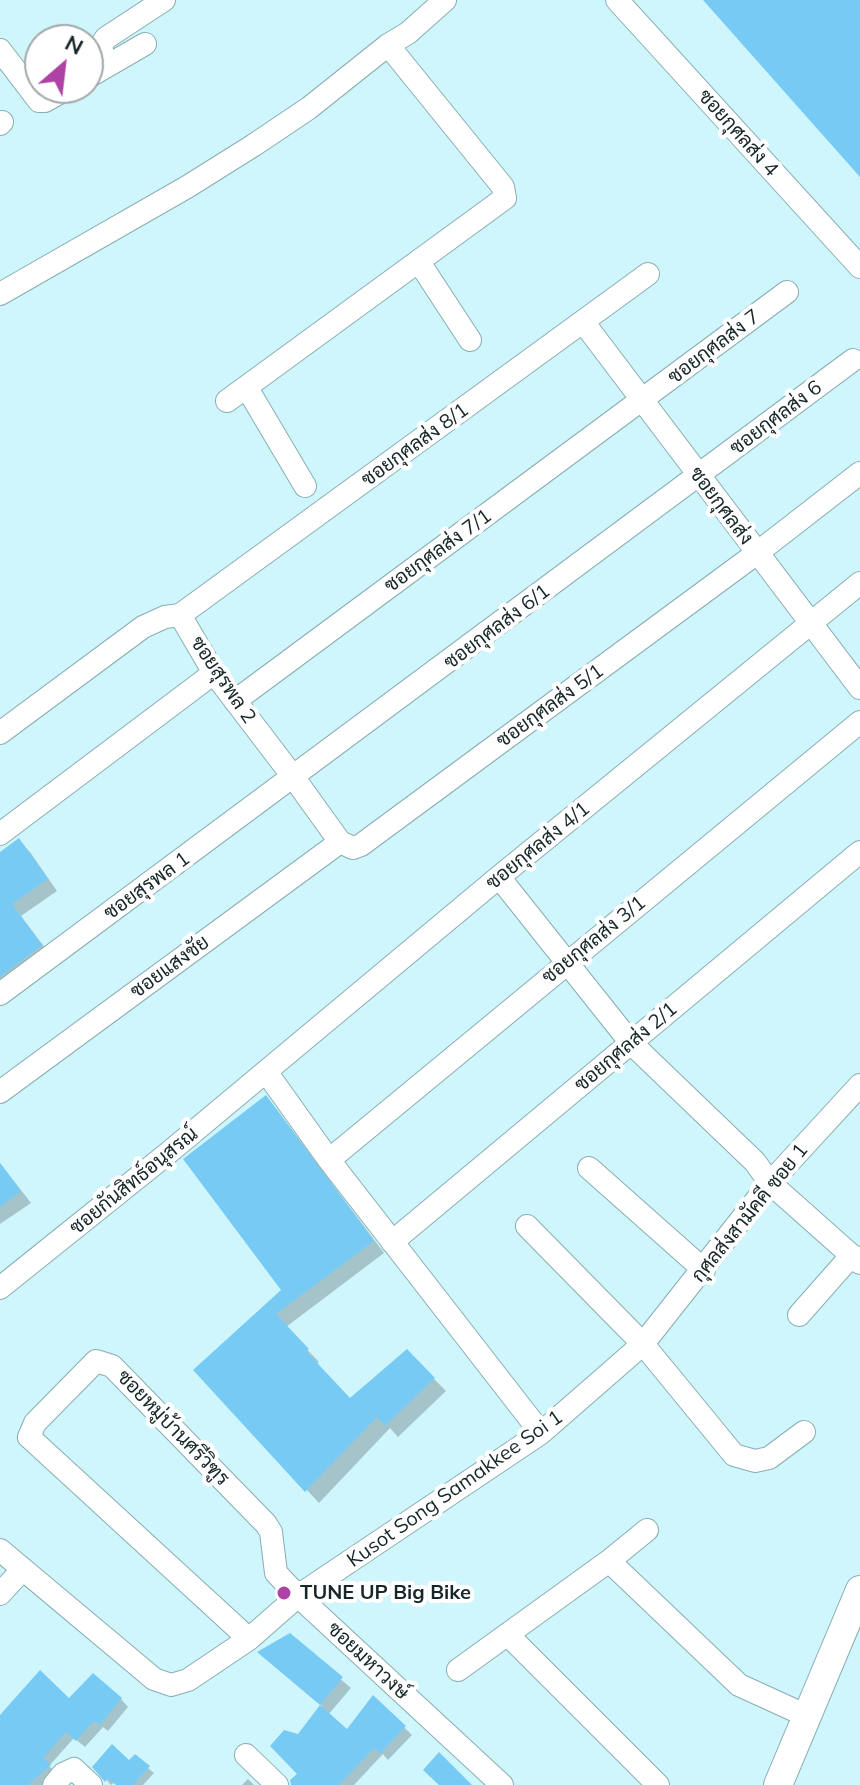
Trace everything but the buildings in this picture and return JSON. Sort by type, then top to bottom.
[{"type":"main road","points":[[778,1785],[860,1590]]},
{"type":"street","points":[[104,41],[164,0]]},
{"type":"street","points":[[0,294],[241,154],[309,108],[388,45],[408,33],[445,0]]},
{"type":"street","name":"ซอยกุศลส่ง 4","points":[[617,0],[860,267]]},
{"type":"street","points":[[104,68],[145,44]]},
{"type":"street","points":[[227,401],[500,203],[506,193],[388,45]]},
{"type":"street","points":[[0,50],[24,81]]},
{"type":"street","points":[[419,262],[470,340]]},
{"type":"street","name":"ซอยกุศลส่ง 8/1","points":[[180,615],[648,274]]},
{"type":"street","name":"ซอยกุศลส่ง 7","points":[[642,401],[787,292]]},
{"type":"street","name":"ซอยกุศลส่ง","points":[[584,323],[860,688]]},
{"type":"street","name":"ซอยกุศลส่ง 6","points":[[699,476],[853,360]]},
{"type":"street","points":[[247,388],[305,486]]},
{"type":"street","name":"ซอยกุศลส่ง 7/1","points":[[235,701],[642,401]]},
{"type":"street","name":"ซอยกุศลส่ง 5/1","points":[[340,842],[353,848],[361,845],[757,553],[860,473]]},
{"type":"street","name":"ซอยกุศลส่ง 6/1","points":[[294,778],[699,476]]},
{"type":"street","points":[[812,623],[860,583]]},
{"type":"street","name":"ซอยสุรพล 2","points":[[0,733],[143,627],[165,617],[180,615],[214,673],[340,842]]},
{"type":"street","name":"ซอยกุศลส่ง 4/1","points":[[267,1073],[499,877],[812,623]]},
{"type":"street","points":[[0,834],[214,673]]},
{"type":"street","name":"ซอยกุศลส่ง 3/1","points":[[329,1160],[860,722]]},
{"type":"street","name":"ซอยสุรพล 1","points":[[0,994],[294,778]]},
{"type":"street","name":"ซอยแสงชัย","points":[[0,1092],[340,842]]},
{"type":"street","name":"ซอยกุศลส่ง 2/1","points":[[392,1242],[860,852]]},
{"type":"street","points":[[499,877],[631,1043],[755,1162],[770,1183],[856,1259],[799,1315]]},
{"type":"street","points":[[267,1073],[329,1160],[541,1433]]},
{"type":"street","name":"ซอยกันสิทธ์อนุสรณ์","points":[[0,1288],[267,1073]]},
{"type":"street","name":"กุศลส่งสามัคคี ซอย 1","points":[[643,1344],[770,1183],[860,1085]]},
{"type":"street","points":[[589,1168],[704,1270]]},
{"type":"street","points":[[527,1226],[643,1344],[734,1455],[755,1461],[769,1458],[804,1432]]},
{"type":"street","name":"Kusot Song Samakkee Soi 1","points":[[298,1596],[541,1433],[643,1344]]},
{"type":"street","name":"ซอยหมู่บ้านศรีวิฑูร","points":[[249,1639],[29,1437],[35,1423],[96,1361],[112,1366],[266,1524],[271,1532],[276,1573],[298,1596]]},
{"type":"street","points":[[458,1670],[647,1530]]},
{"type":"street","points":[[0,1550],[154,1679],[171,1685],[188,1680],[249,1639],[298,1596]]},
{"type":"street","points":[[609,1561],[739,1685],[807,1716]]},
{"type":"street","points":[[0,1594],[23,1569]]},
{"type":"street","name":"ซอยมหาวงษ์","points":[[298,1596],[502,1785]]},
{"type":"street","points":[[508,1635],[658,1785]]},
{"type":"street","points":[[246,1755],[277,1785]]},
{"type":"street","points":[[54,1785],[63,1774],[74,1769],[91,1785]]},
{"type":"place","name":"TUNE UP Big Bike","points":[[284,1593]]}]
